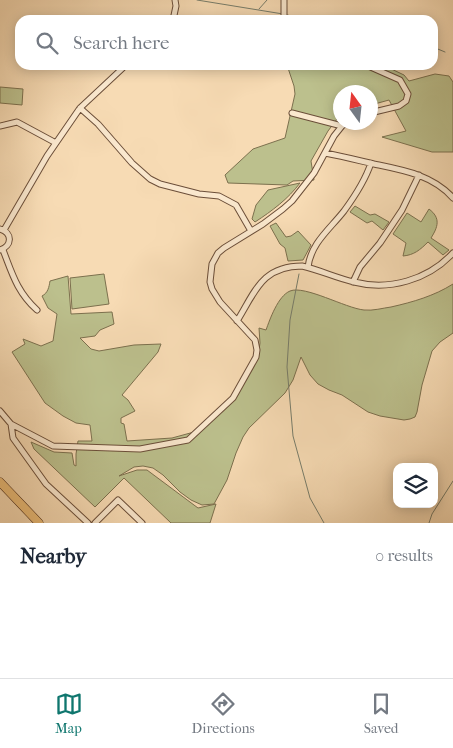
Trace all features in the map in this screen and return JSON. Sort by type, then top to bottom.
[{"type":"highway","points":[[0,482],[39,523]]},
{"type":"street","points":[[174,15],[175,0]]},
{"type":"street","points":[[284,0],[284,15]]},
{"type":"street","points":[[37,310],[28,302],[15,283],[1,250],[8,245],[10,239],[2,230],[80,108],[121,70]]},
{"type":"street","points":[[377,70],[400,80],[408,94],[406,101],[399,106],[378,111]]},
{"type":"street","points":[[80,108],[98,124],[132,163],[150,179],[160,184],[199,194],[219,196],[236,205],[251,231]]},
{"type":"street","points":[[292,113],[333,122]]},
{"type":"street","points":[[0,126],[17,122],[56,143]]},
{"type":"street","points":[[0,411],[11,424],[53,446],[140,449],[188,440],[232,398],[256,357],[257,350],[255,340],[215,296],[210,282],[212,264],[218,253],[273,218],[292,201],[310,178],[339,130]]},
{"type":"street","points":[[325,153],[419,175],[440,186],[453,198]]},
{"type":"street","points":[[308,267],[313,248],[353,198],[365,180],[371,163]]},
{"type":"street","points":[[353,282],[360,267],[384,237],[402,210],[419,175]]},
{"type":"street","points":[[238,321],[261,282],[271,273],[278,270],[293,266],[308,267],[353,282],[389,285],[421,276],[439,266],[453,253]]},
{"type":"street","points":[[11,424],[13,438],[46,484],[88,523]]},
{"type":"street","points":[[96,523],[118,500],[142,523]]},
{"type":"green space","points":[[289,70],[394,70],[404,75],[409,81],[435,74],[449,76],[453,82],[453,152],[432,152],[382,137],[406,131],[389,100],[378,103],[378,85],[333,85],[333,124],[311,161],[314,180],[293,181],[287,185],[228,183],[225,175],[253,149],[285,138],[295,94]]},
{"type":"green space","points":[[0,87],[23,89],[22,105],[0,103]]},
{"type":"green space","points":[[300,183],[274,209],[255,222],[252,219],[256,205],[268,190]]},
{"type":"green space","points":[[355,206],[370,215],[375,214],[389,222],[383,230],[372,221],[367,223],[350,212]]},
{"type":"green space","points":[[429,209],[437,219],[431,238],[449,250],[443,255],[428,242],[417,252],[403,256],[406,243],[393,234],[407,213],[421,222]]},
{"type":"green space","points":[[276,223],[286,237],[298,231],[311,245],[303,260],[288,261],[285,248],[280,244],[270,226]]},
{"type":"green space","points":[[104,274],[109,304],[72,309],[70,278]]},
{"type":"green space","points":[[68,276],[71,314],[112,312],[114,324],[100,330],[95,336],[80,338],[91,349],[99,351],[134,345],[161,344],[158,352],[122,395],[128,400],[135,411],[121,418],[127,441],[172,438],[194,432],[230,398],[259,350],[259,328],[266,330],[278,303],[290,291],[305,291],[356,308],[371,310],[415,301],[453,284],[453,333],[440,342],[432,351],[415,417],[404,420],[368,412],[342,395],[318,384],[310,375],[301,357],[293,380],[285,393],[249,428],[243,437],[227,480],[214,504],[202,505],[191,500],[153,468],[134,467],[119,476],[137,470],[147,470],[198,508],[216,504],[210,523],[171,523],[124,478],[95,507],[34,449],[31,442],[54,452],[72,453],[74,465],[76,466],[78,441],[92,441],[90,425],[76,423],[45,403],[12,352],[25,344],[23,339],[41,346],[53,341],[57,314],[48,308],[42,296],[47,292],[50,281]]},
{"type":"waterway","points":[[197,0],[283,14]]},
{"type":"waterway","points":[[259,9],[267,0]]},
{"type":"waterway","points":[[438,49],[445,52]]},
{"type":"waterway","points":[[299,274],[290,320],[287,367],[293,436],[310,498],[324,523]]},
{"type":"waterway","points":[[429,523],[432,514],[453,481]]}]
